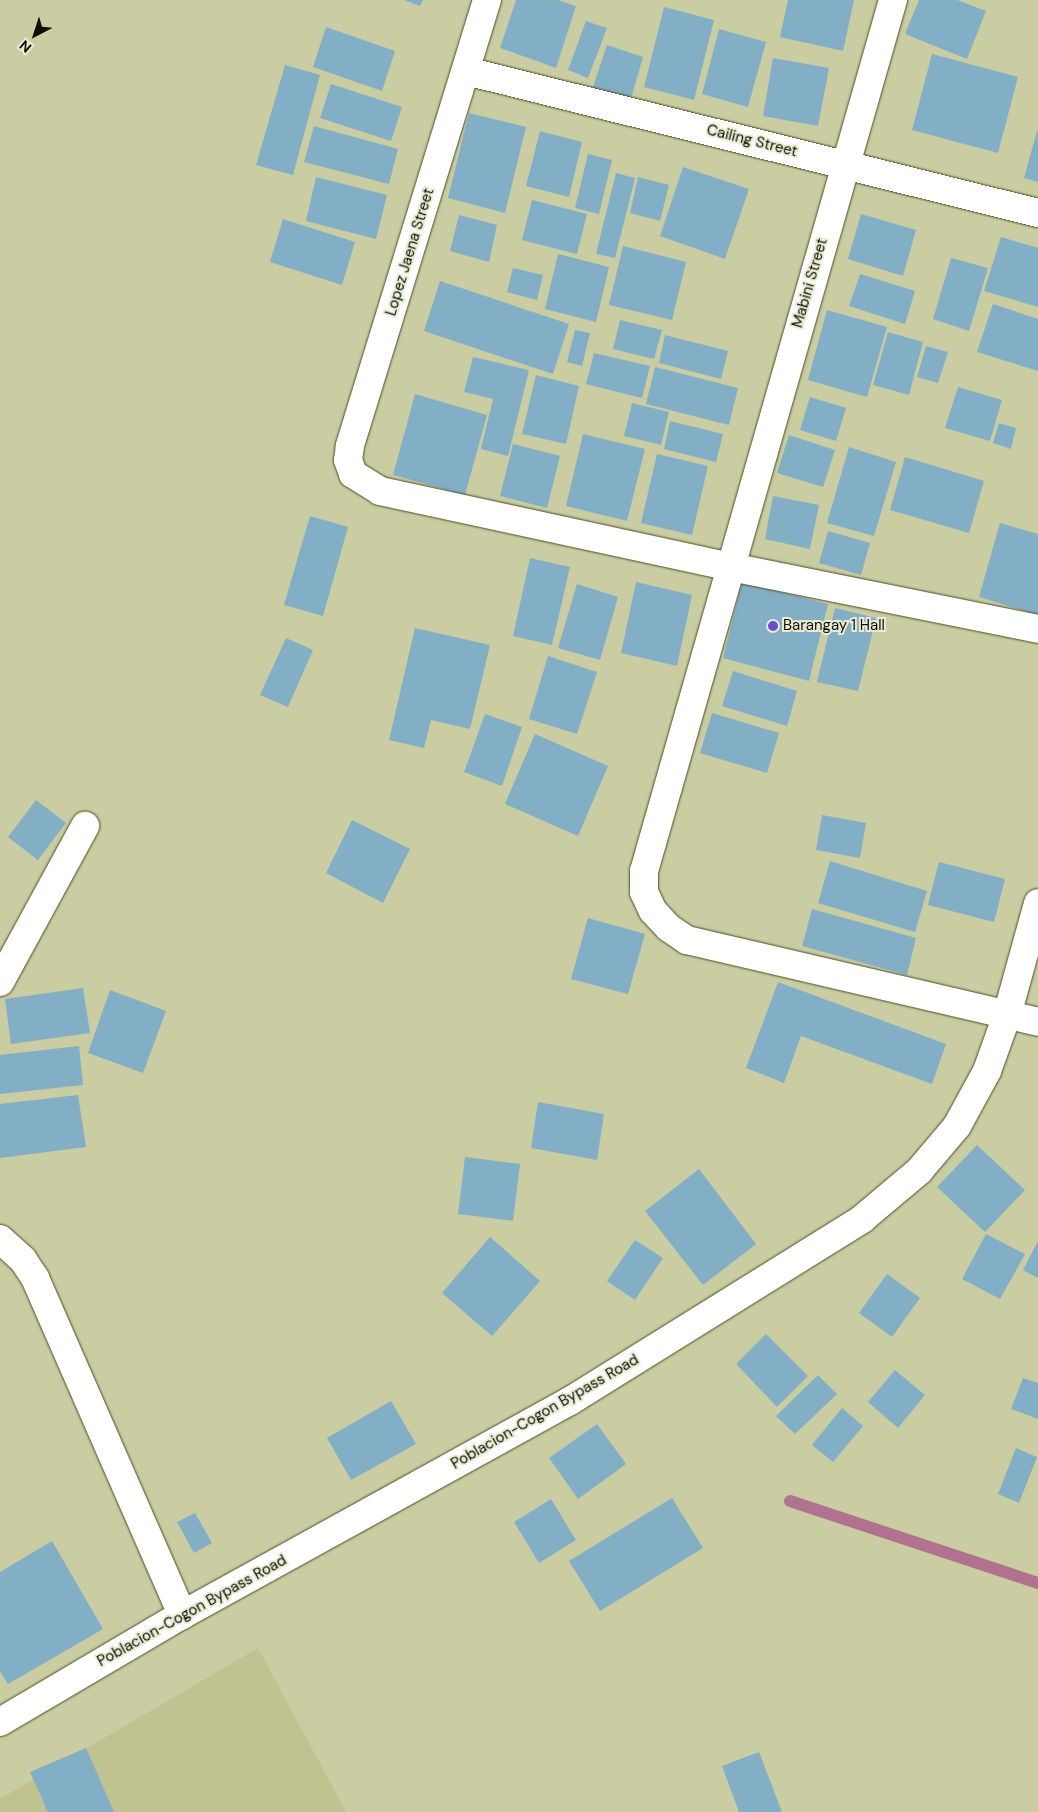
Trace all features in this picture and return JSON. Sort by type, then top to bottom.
[{"type":"street","name":"Lopez Jaena Street","points":[[487,0],[350,446],[348,460],[352,474],[380,492],[731,568]]},
{"type":"street","name":"Mabini Street","points":[[893,0],[844,164],[644,871],[644,892],[653,911],[669,928],[688,940],[1038,1022]]},
{"type":"street","name":"Cailing Street","points":[[466,71],[1038,213]]},
{"type":"street","points":[[731,568],[1038,629]]},
{"type":"street","points":[[0,982],[85,826]]},
{"type":"street","name":"Poblacion-Cogon Bypass Road","points":[[0,1722],[182,1615],[570,1401],[862,1218],[919,1171],[956,1126],[987,1071],[1007,1015],[1038,904]]},
{"type":"street","points":[[0,1239],[23,1260],[35,1278],[182,1615]]},
{"type":"shaded area","points":[[258,1648],[346,1812],[0,1812],[0,1799]]},
{"type":"building","points":[[404,0],[423,0],[420,6]]},
{"type":"building","points":[[516,0],[558,0],[576,6],[556,68],[500,48]]},
{"type":"building","points":[[788,0],[854,0],[843,51],[780,37]]},
{"type":"building","points":[[919,0],[957,0],[986,11],[967,59],[905,34]]},
{"type":"building","points":[[664,7],[714,20],[694,100],[644,87]]},
{"type":"building","points":[[586,21],[607,28],[588,78],[568,70]]},
{"type":"building","points":[[326,27],[395,51],[382,91],[313,67]]},
{"type":"building","points":[[719,29],[766,42],[748,107],[702,94]]},
{"type":"building","points":[[607,45],[643,57],[630,102],[592,90]]},
{"type":"building","points":[[932,54],[1018,77],[998,153],[912,130]]},
{"type":"building","points":[[773,58],[829,68],[818,126],[763,116]]},
{"type":"building","points":[[285,65],[320,75],[293,175],[256,165]]},
{"type":"building","points":[[331,84],[402,107],[391,141],[320,118]]},
{"type":"building","points":[[469,113],[526,127],[505,213],[448,198]]},
{"type":"building","points":[[314,126],[398,149],[389,184],[304,162]]},
{"type":"building","points":[[540,131],[582,142],[569,197],[526,186]]},
{"type":"building","points":[[1038,131],[1038,182],[1024,178]]},
{"type":"building","points":[[588,154],[612,160],[599,214],[575,208]]},
{"type":"building","points":[[683,167],[749,189],[725,259],[660,236]]},
{"type":"building","points":[[616,173],[635,178],[615,258],[596,254]]},
{"type":"building","points":[[316,177],[387,195],[376,239],[306,221]]},
{"type":"building","points":[[638,177],[669,185],[660,221],[630,213]]},
{"type":"building","points":[[532,200],[587,214],[577,254],[522,240]]},
{"type":"building","points":[[861,214],[916,230],[903,276],[848,259]]},
{"type":"building","points":[[459,215],[497,225],[489,262],[450,251]]},
{"type":"building","points":[[283,219],[355,242],[342,285],[270,262]]},
{"type":"building","points":[[1001,237],[1038,248],[1038,307],[984,291]]},
{"type":"building","points":[[623,246],[686,262],[672,320],[609,305]]},
{"type":"building","points":[[558,254],[609,267],[596,322],[545,309]]},
{"type":"building","points":[[951,258],[988,268],[969,331],[933,319]]},
{"type":"building","points":[[513,268],[543,275],[537,300],[507,292]]},
{"type":"building","points":[[860,274],[915,291],[905,324],[849,306]]},
{"type":"building","points":[[440,281],[569,324],[553,374],[424,331]]},
{"type":"building","points":[[993,304],[1038,319],[1038,371],[977,352]]},
{"type":"building","points":[[827,310],[887,327],[867,397],[808,380]]},
{"type":"building","points":[[620,320],[662,330],[654,359],[613,349]]},
{"type":"building","points":[[575,330],[590,333],[582,366],[567,362]]},
{"type":"building","points":[[888,332],[923,342],[909,395],[873,385]]},
{"type":"building","points":[[665,335],[728,351],[721,379],[659,363]]},
{"type":"building","points":[[926,346],[948,352],[938,383],[917,377]]},
{"type":"building","points":[[594,353],[650,366],[642,398],[586,384]]},
{"type":"building","points":[[473,357],[529,370],[508,456],[481,449],[493,399],[464,392]]},
{"type":"building","points":[[655,367],[738,388],[729,425],[646,404]]},
{"type":"building","points":[[536,375],[579,386],[566,444],[522,434]]},
{"type":"building","points":[[958,387],[1002,400],[990,441],[945,428]]},
{"type":"building","points":[[415,394],[487,415],[465,495],[393,475]]},
{"type":"building","points":[[810,397],[846,408],[836,441],[800,430]]},
{"type":"building","points":[[632,403],[669,412],[661,445],[624,436]]},
{"type":"building","points":[[670,421],[723,434],[716,462],[664,449]]},
{"type":"building","points":[[999,423],[1016,428],[1011,449],[993,443]]},
{"type":"building","points":[[583,434],[645,449],[627,521],[566,506]]},
{"type":"building","points":[[789,435],[835,450],[823,487],[777,473]]},
{"type":"building","points":[[513,444],[560,456],[547,508],[500,496]]},
{"type":"building","points":[[849,447],[896,462],[874,536],[827,523]]},
{"type":"building","points":[[657,454],[708,466],[692,535],[641,523]]},
{"type":"building","points":[[905,457],[984,481],[969,533],[890,510]]},
{"type":"building","points":[[773,496],[819,505],[810,549],[765,539]]},
{"type":"building","points":[[310,516],[348,527],[323,616],[284,605]]},
{"type":"building","points":[[1000,523],[1038,534],[1038,615],[979,597]]},
{"type":"building","points":[[828,531],[870,543],[861,575],[819,563]]},
{"type":"building","points":[[530,558],[570,567],[552,645],[513,636]]},
{"type":"building","points":[[636,582],[692,595],[677,666],[621,653]]},
{"type":"building","points":[[742,582],[828,604],[809,681],[723,658]]},
{"type":"building","points":[[577,584],[618,597],[600,660],[558,648]]},
{"type":"building","points":[[835,608],[876,618],[858,691],[817,682]]},
{"type":"building","points":[[415,628],[490,645],[470,729],[431,720],[424,748],[389,740]]},
{"type":"building","points":[[286,638],[313,650],[288,707],[260,695]]},
{"type":"building","points":[[548,656],[597,672],[577,734],[529,719]]},
{"type":"building","points":[[733,671],[797,691],[787,726],[722,706]]},
{"type":"building","points":[[712,713],[779,733],[767,773],[700,753]]},
{"type":"building","points":[[485,714],[522,727],[502,786],[464,772]]},
{"type":"building","points":[[535,734],[608,766],[578,836],[505,804]]},
{"type":"building","points":[[36,800],[66,823],[38,860],[8,837]]},
{"type":"building","points":[[822,815],[866,823],[860,858],[816,850]]},
{"type":"building","points":[[352,820],[410,849],[383,903],[326,873]]},
{"type":"building","points":[[830,861],[927,891],[915,932],[818,903]]},
{"type":"building","points":[[939,862],[1005,879],[994,922],[928,905]]},
{"type":"building","points":[[812,909],[916,938],[907,975],[802,946]]},
{"type":"building","points":[[588,918],[645,934],[628,994],[571,979]]},
{"type":"building","points":[[778,982],[946,1044],[932,1084],[801,1036],[784,1083],[746,1068]]},
{"type":"building","points":[[83,988],[90,1033],[11,1044],[5,999]]},
{"type":"building","points":[[110,990],[166,1011],[143,1073],[88,1053]]},
{"type":"building","points":[[79,1046],[83,1085],[0,1094],[0,1055]]},
{"type":"building","points":[[78,1095],[86,1147],[0,1158],[0,1104]]},
{"type":"building","points":[[538,1102],[604,1114],[597,1160],[531,1148]]},
{"type":"building","points":[[977,1145],[1025,1190],[985,1232],[937,1187]]},
{"type":"building","points":[[465,1157],[520,1164],[513,1221],[458,1214]]},
{"type":"building","points":[[699,1169],[756,1244],[703,1285],[645,1211]]},
{"type":"building","points":[[986,1234],[1025,1254],[1000,1299],[962,1279]]},
{"type":"building","points":[[490,1237],[540,1281],[492,1336],[442,1293]]},
{"type":"building","points":[[635,1240],[663,1258],[635,1300],[607,1281]]},
{"type":"building","points":[[1038,1241],[1038,1278],[1023,1270]]},
{"type":"building","points":[[887,1274],[920,1298],[892,1337],[859,1313]]},
{"type":"building","points":[[766,1334],[808,1376],[777,1407],[736,1364]]},
{"type":"building","points":[[895,1370],[925,1395],[898,1428],[868,1402]]},
{"type":"building","points":[[818,1375],[837,1394],[795,1434],[776,1416]]},
{"type":"building","points":[[1023,1378],[1038,1383],[1038,1419],[1011,1409]]},
{"type":"building","points":[[391,1401],[416,1444],[351,1480],[327,1438]]},
{"type":"building","points":[[842,1408],[863,1426],[833,1462],[812,1445]]},
{"type":"building","points":[[597,1424],[626,1464],[578,1499],[549,1458]]},
{"type":"building","points":[[1016,1448],[1037,1457],[1019,1503],[998,1494]]},
{"type":"building","points":[[672,1498],[703,1548],[600,1611],[569,1561]]},
{"type":"building","points":[[551,1499],[576,1540],[539,1563],[514,1522]]},
{"type":"building","points":[[195,1513],[212,1543],[194,1553],[177,1522]]},
{"type":"building","points":[[52,1541],[103,1629],[8,1684],[0,1671],[0,1572]]},
{"type":"building","points":[[86,1748],[114,1812],[48,1812],[30,1772]]},
{"type":"building","points":[[759,1752],[782,1812],[739,1812],[722,1766]]},
{"type":"waterway","points":[[790,1501],[1038,1583]]},
{"type":"place","name":"Barangay 1 Hall","points":[[773,626]]}]
